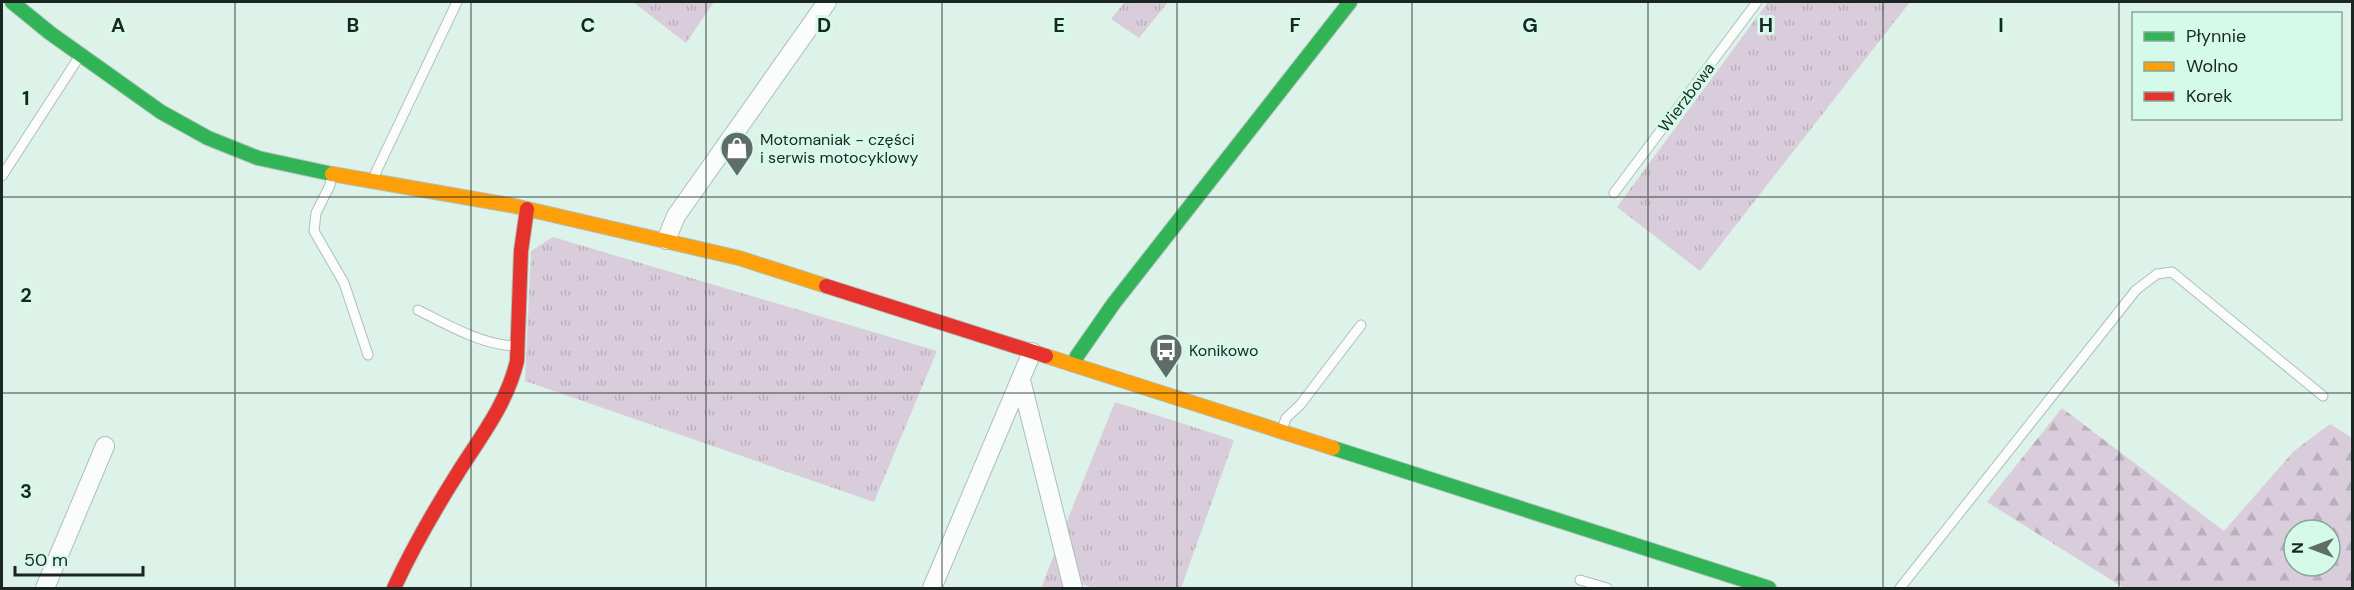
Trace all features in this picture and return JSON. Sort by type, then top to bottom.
[{"type":"main road","points":[[12,2],[161,112],[202,135],[258,158],[331,174],[527,209],[666,240],[770,268],[1769,588]]},
{"type":"main road","points":[[1074,365],[1077,356],[1114,303],[1350,2]]},
{"type":"main road","points":[[394,588],[410,552],[507,394],[514,378],[521,251],[527,209]]},
{"type":"street","points":[[666,240],[676,216],[826,2]]},
{"type":"street","points":[[932,588],[1032,351]]},
{"type":"street","points":[[1021,380],[1073,588]]},
{"type":"street","points":[[45,588],[105,446]]},
{"type":"lane","points":[[374,181],[376,172],[457,2]]},
{"type":"lane","name":"Wierzbowa","points":[[1614,193],[1757,2]]},
{"type":"lane","points":[[2,176],[81,55]]},
{"type":"lane","points":[[331,174],[330,184],[316,213],[314,231],[344,283],[368,355]]},
{"type":"lane","points":[[1900,588],[2136,290],[2157,273],[2172,272],[2323,396]]},
{"type":"lane","points":[[418,310],[459,331],[496,344],[517,346]]},
{"type":"lane","points":[[1281,432],[1286,418],[1300,405],[1361,325]]},
{"type":"lane","points":[[1580,580],[1607,588]]},
{"type":"green space","points":[[633,2],[714,2],[686,43]]},
{"type":"green space","points":[[1125,2],[1168,2],[1139,38],[1111,19]]},
{"type":"green space","points":[[1768,2],[1910,2],[1700,271],[1617,207]]},
{"type":"green space","points":[[553,237],[937,351],[874,502],[525,381],[531,251]]},
{"type":"green space","points":[[1115,402],[1234,440],[1181,588],[1093,588],[1079,583],[1065,526]]},
{"type":"green space","points":[[2062,408],[2224,531],[2294,451],[2330,424],[2352,438],[2352,588],[2124,588],[1987,502]]},
{"type":"green space","points":[[1055,552],[1064,588],[1041,588]]},
{"type":"traffic: fast","points":[[12,2],[50,33],[161,112],[208,138],[258,158],[332,174]]},
{"type":"traffic: fast","points":[[1074,365],[1077,356],[1114,303],[1350,2]]},
{"type":"traffic: fast","points":[[1333,448],[1769,588]]},
{"type":"traffic: slow","points":[[332,174],[510,205],[739,258],[826,286]]},
{"type":"traffic: slow","points":[[1046,356],[1333,448]]},
{"type":"traffic: jam","points":[[394,588],[433,514],[493,418],[513,376],[517,361],[521,251],[527,209]]},
{"type":"traffic: jam","points":[[826,286],[1046,356]]},
{"type":"place","name":"Motomaniak - części i serwis motocyklowy","points":[[737,177]]},
{"type":"place","name":"Konikowo","points":[[1166,379]]}]
